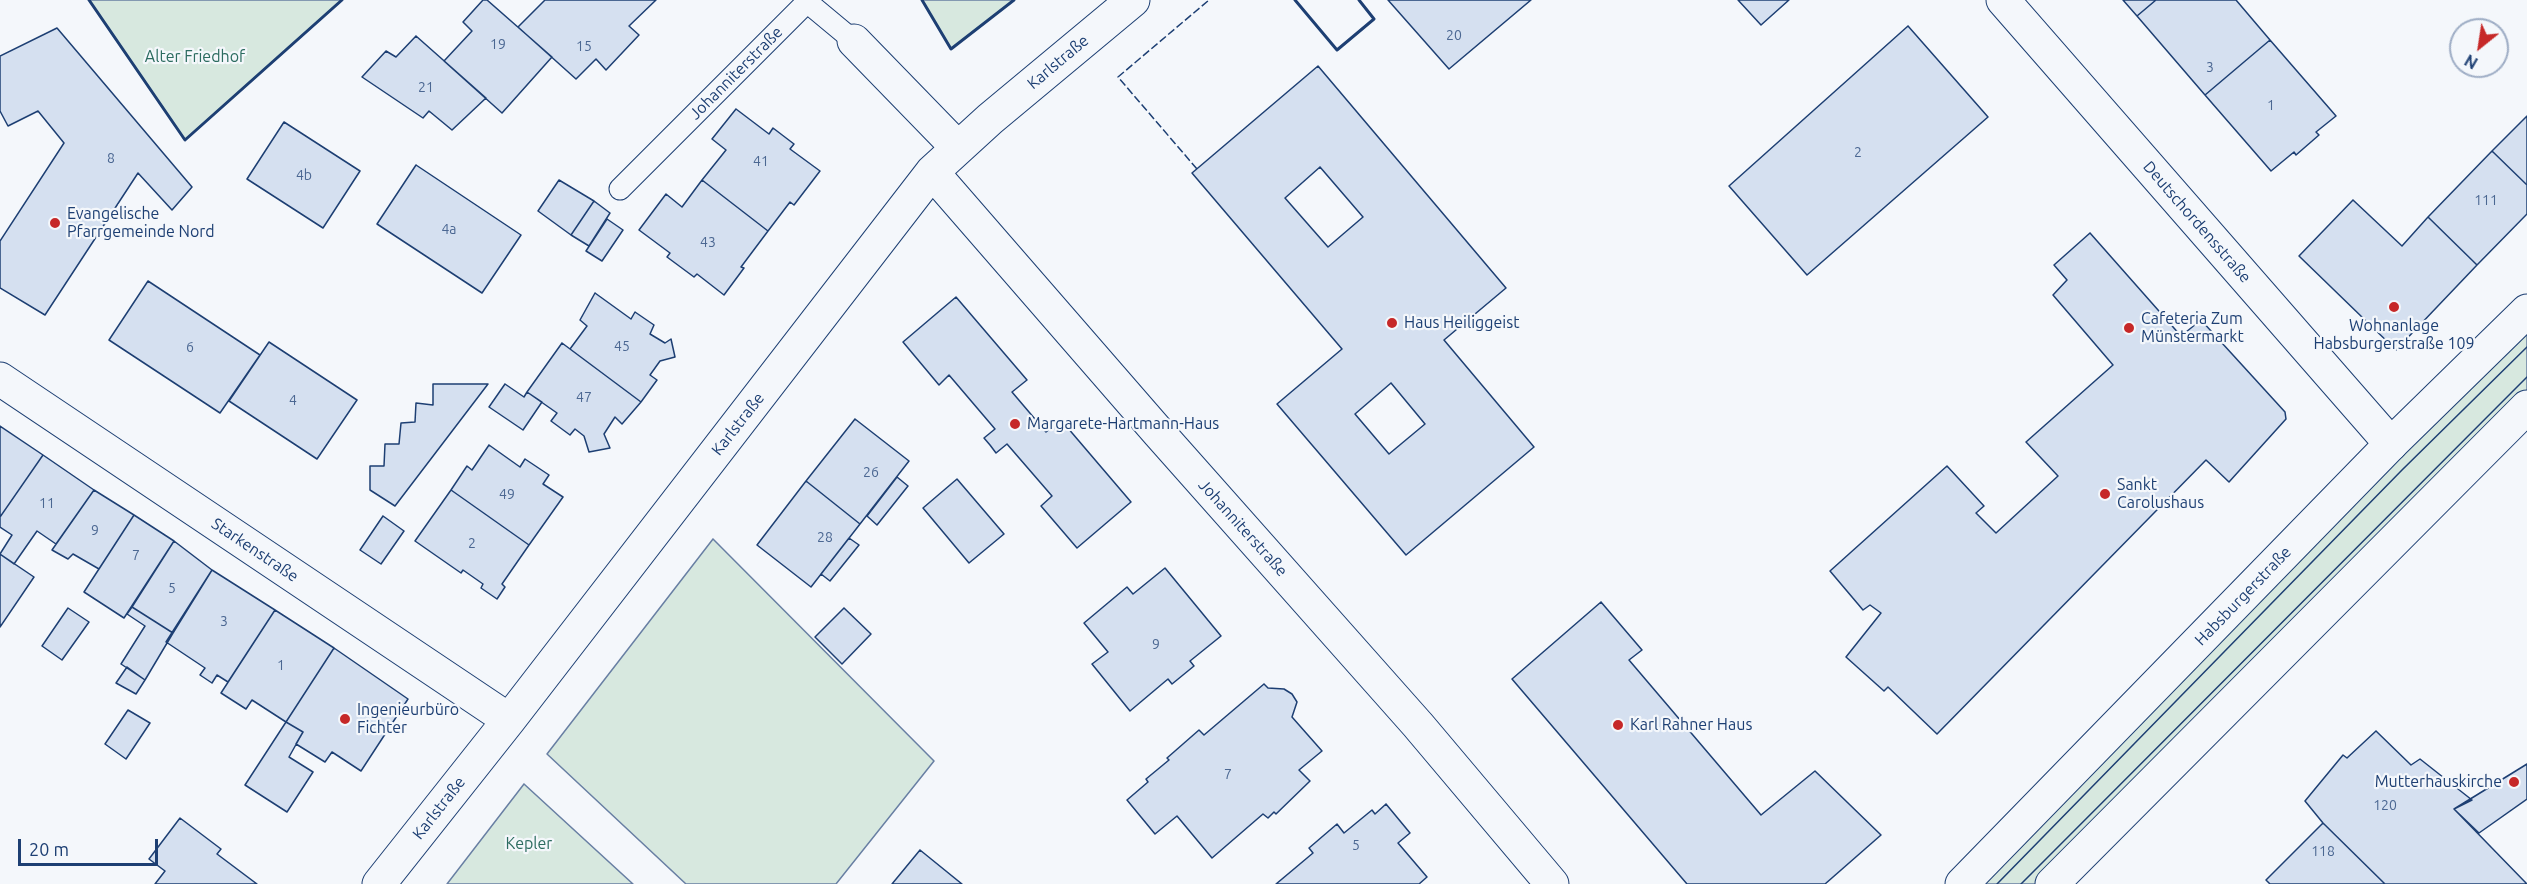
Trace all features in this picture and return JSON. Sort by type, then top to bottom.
[{"type":"street","name":"Karlstraße","points":[[380,884],[932,172],[957,147],[1133,0]]},
{"type":"street","name":"Deutschordensstraße","points":[[2003,0],[2391,444]]},
{"type":"street","name":"Johanniterstraße","points":[[854,41],[957,147]]},
{"type":"street","name":"Johanniterstraße","points":[[932,172],[1158,432],[1418,725],[1552,884]]},
{"type":"street","name":"Habsburgerstraße","points":[[1962,884],[2391,444],[2527,311]]},
{"type":"street","name":"Starkenstraße","points":[[0,379],[509,720]]},
{"type":"street","points":[[2052,884],[2527,407]]},
{"type":"lane","name":"Johanniterstraße","points":[[620,189],[807,2],[854,41]]},
{"type":"green space","name":"Alter Friedhof","points":[[89,0],[342,0],[185,140]]},
{"type":"green space","points":[[922,0],[1014,0],[951,49]]},
{"type":"green space","points":[[2527,333],[2527,392],[2036,884],[1980,884],[2397,461]]},
{"type":"green space","points":[[713,539],[934,761],[836,884],[686,884],[547,754]]},
{"type":"green space","name":"Kepler","points":[[524,784],[633,884],[447,884]]},
{"type":"building","points":[[483,0],[487,0],[552,57],[502,113],[444,61],[472,31],[463,22]]},
{"type":"building","points":[[545,0],[656,0],[629,26],[639,35],[606,70],[596,59],[576,79],[518,27]]},
{"type":"building","points":[[1388,0],[1531,0],[1449,69]]},
{"type":"building","points":[[1738,0],[1789,0],[1761,25]]},
{"type":"building","points":[[2123,0],[2156,0],[2137,16]]},
{"type":"building","points":[[2156,0],[2236,0],[2270,40],[2205,95],[2137,16]]},
{"type":"building","points":[[1908,26],[1988,117],[1807,275],[1729,186]]},
{"type":"building","points":[[57,28],[192,187],[172,210],[138,173],[45,315],[0,288],[0,241],[64,143],[38,111],[8,126],[0,111],[0,56]]},
{"type":"building","points":[[416,36],[486,98],[452,130],[429,111],[423,118],[362,77],[386,51],[396,57]]},
{"type":"building","points":[[2270,40],[2336,116],[2316,132],[2319,135],[2296,155],[2294,152],[2271,171],[2205,95]]},
{"type":"building","name":"Haus Heiliggeist","points":[[1318,66],[1506,288],[1444,340],[1534,447],[1406,555],[1277,404],[1342,349],[1192,173]],"holes":[[[1320,167],[1363,217],[1328,247],[1285,198]],[[1391,383],[1425,424],[1389,454],[1355,414]]]},
{"type":"building","points":[[736,109],[769,134],[773,128],[794,144],[790,149],[820,171],[794,205],[790,202],[768,231],[702,180],[726,150],[712,139]]},
{"type":"building","points":[[2527,116],[2527,185],[2492,151]]},
{"type":"building","points":[[284,122],[360,171],[323,228],[247,179]]},
{"type":"building","points":[[2492,151],[2527,185],[2527,214],[2477,265],[2428,217]]},
{"type":"building","points":[[416,165],[521,235],[482,293],[377,224]]},
{"type":"building","points":[[559,180],[594,201],[571,235],[538,211]]},
{"type":"building","points":[[702,180],[768,231],[741,267],[744,268],[724,295],[697,274],[694,277],[667,257],[670,253],[639,230],[666,194],[682,207]]},
{"type":"building","name":"Wohnanlage Habsburgerstraße 109","points":[[2353,200],[2402,246],[2428,217],[2477,265],[2396,350],[2299,256]]},
{"type":"building","points":[[594,201],[610,213],[589,246],[571,235]]},
{"type":"building","points":[[607,219],[623,230],[602,261],[586,251]]},
{"type":"building","name":"Sankt Carolushaus","points":[[2090,233],[2181,336],[2201,320],[2285,412],[2286,419],[2229,482],[2206,460],[1937,734],[1888,687],[1884,691],[1846,657],[1881,613],[1870,605],[1863,610],[1830,571],[1947,466],[1984,506],[1976,513],[1996,533],[2058,476],[2026,442],[2113,365],[2053,295],[2067,280],[2054,265]]},
{"type":"building","points":[[148,281],[260,355],[220,413],[109,340]]},
{"type":"building","points":[[595,293],[631,319],[635,312],[654,325],[650,334],[665,343],[671,339],[675,357],[660,361],[650,375],[657,380],[641,402],[570,349],[587,326],[580,320]]},
{"type":"building","name":"Margarete-Hartmann-Haus","points":[[956,297],[1027,380],[1012,392],[1046,432],[1061,420],[1131,502],[1077,548],[1041,506],[1052,496],[1007,444],[996,453],[984,438],[995,429],[949,375],[939,385],[903,342]]},
{"type":"building","points":[[269,342],[357,400],[317,459],[229,401]]},
{"type":"building","points":[[562,343],[641,402],[622,424],[615,417],[604,434],[610,448],[589,452],[584,436],[575,429],[570,435],[551,421],[557,413],[527,392]]},
{"type":"building","points":[[433,384],[488,384],[395,506],[370,490],[370,466],[384,466],[385,444],[399,444],[401,423],[415,422],[416,403],[433,405]]},
{"type":"building","points":[[505,384],[524,397],[527,392],[542,402],[523,430],[489,407]]},
{"type":"building","points":[[855,419],[909,461],[860,524],[806,481]]},
{"type":"building","points":[[0,426],[43,455],[0,517]]},
{"type":"building","points":[[489,445],[520,467],[525,459],[549,475],[543,484],[563,497],[529,545],[451,490],[467,466],[472,470]]},
{"type":"building","points":[[43,455],[94,490],[56,544],[37,531],[14,564],[0,554],[12,535],[0,527],[0,517]]},
{"type":"building","points":[[897,477],[908,486],[877,525],[867,516]]},
{"type":"building","points":[[957,479],[1004,534],[969,563],[923,508]]},
{"type":"building","points":[[806,481],[860,524],[811,587],[757,545]]},
{"type":"building","points":[[94,490],[134,515],[99,569],[73,554],[68,559],[52,550]]},
{"type":"building","points":[[451,490],[529,545],[502,584],[505,587],[497,599],[481,588],[483,584],[463,570],[461,573],[415,541]]},
{"type":"building","points":[[134,515],[174,541],[124,618],[84,592]]},
{"type":"building","points":[[383,516],[404,531],[381,564],[360,550]]},
{"type":"building","points":[[849,538],[859,545],[830,581],[821,574]]},
{"type":"building","points":[[174,541],[212,570],[173,633],[132,607]]},
{"type":"building","points":[[0,554],[34,577],[0,627]]},
{"type":"building","points":[[1165,568],[1221,636],[1190,661],[1194,666],[1172,684],[1168,679],[1130,711],[1092,664],[1108,652],[1084,623],[1127,587],[1133,594]]},
{"type":"building","points":[[212,570],[275,610],[228,682],[217,675],[212,683],[200,675],[205,668],[166,642]]},
{"type":"building","name":"Karl Rahner Haus","points":[[1601,602],[1642,650],[1629,660],[1761,815],[1815,771],[1881,835],[1825,884],[1687,884],[1512,679]]},
{"type":"building","points":[[132,607],[173,633],[145,680],[121,664],[145,626],[127,614]]},
{"type":"building","points":[[68,608],[89,622],[62,660],[42,646]]},
{"type":"building","points":[[844,608],[871,634],[842,664],[815,637]]},
{"type":"building","points":[[275,610],[334,648],[286,722],[252,700],[246,709],[221,693]]},
{"type":"building","points":[[334,648],[408,699],[361,771],[332,752],[325,762],[296,744],[303,732],[286,722]]},
{"type":"building","points":[[127,667],[145,680],[136,694],[116,683]]},
{"type":"building","points":[[1264,684],[1268,688],[1284,689],[1292,694],[1297,702],[1292,717],[1322,751],[1299,770],[1310,781],[1276,814],[1274,812],[1268,818],[1263,814],[1212,858],[1177,816],[1155,834],[1127,800],[1148,782],[1146,779],[1169,760],[1167,758],[1199,730],[1204,735]]},
{"type":"building","points":[[128,710],[150,723],[126,759],[105,744]]},
{"type":"building","points":[[286,722],[303,732],[289,757],[313,772],[287,812],[245,785]]},
{"type":"building","points":[[2376,731],[2411,765],[2420,759],[2472,800],[2454,809],[2527,884],[2385,884],[2323,823],[2305,801],[2343,755],[2347,758]]},
{"type":"building","name":"Mutterhauskirche","points":[[2527,764],[2527,799],[2479,833],[2454,809]]},
{"type":"building","points":[[1386,804],[1410,833],[1398,843],[1427,877],[1419,884],[1276,884],[1313,853],[1309,848],[1337,824],[1344,833],[1372,810],[1375,814]]},
{"type":"building","points":[[180,818],[221,849],[217,854],[257,884],[155,884],[165,871],[149,859]]},
{"type":"building","points":[[2323,823],[2385,884],[2270,884],[2266,880]]},
{"type":"building","points":[[920,850],[962,884],[892,884]]},
{"type":"tram line","points":[[1997,884],[2402,470],[2527,347]]},
{"type":"tram line","points":[[2021,884],[2527,377]]},
{"type":"fence","points":[[1197,169],[1118,77],[1209,0]]},
{"type":"wall","points":[[89,0],[185,140],[342,0]]},
{"type":"wall","points":[[922,0],[951,49],[1014,0]]},
{"type":"wall","points":[[1295,0],[1337,50],[1374,19],[1359,0]]},
{"type":"place","name":"Evangelische Pfarrgemeinde Nord","points":[[55,223]]},
{"type":"place","name":"Wohnanlage Habsburgerstraße 109","points":[[2394,307]]},
{"type":"place","name":"Haus Heiliggeist","points":[[1392,323]]},
{"type":"place","name":"Cafeteria Zum Münstermarkt","points":[[2129,328]]},
{"type":"place","name":"Margarete-Hartmann-Haus","points":[[1015,424]]},
{"type":"place","name":"Sankt Carolushaus","points":[[2105,494]]},
{"type":"place","name":"Ingenieurbüro Fichter","points":[[345,719]]},
{"type":"place","name":"Karl Rahner Haus","points":[[1618,725]]},
{"type":"place","name":"Mutterhauskirche","points":[[2514,782]]}]
